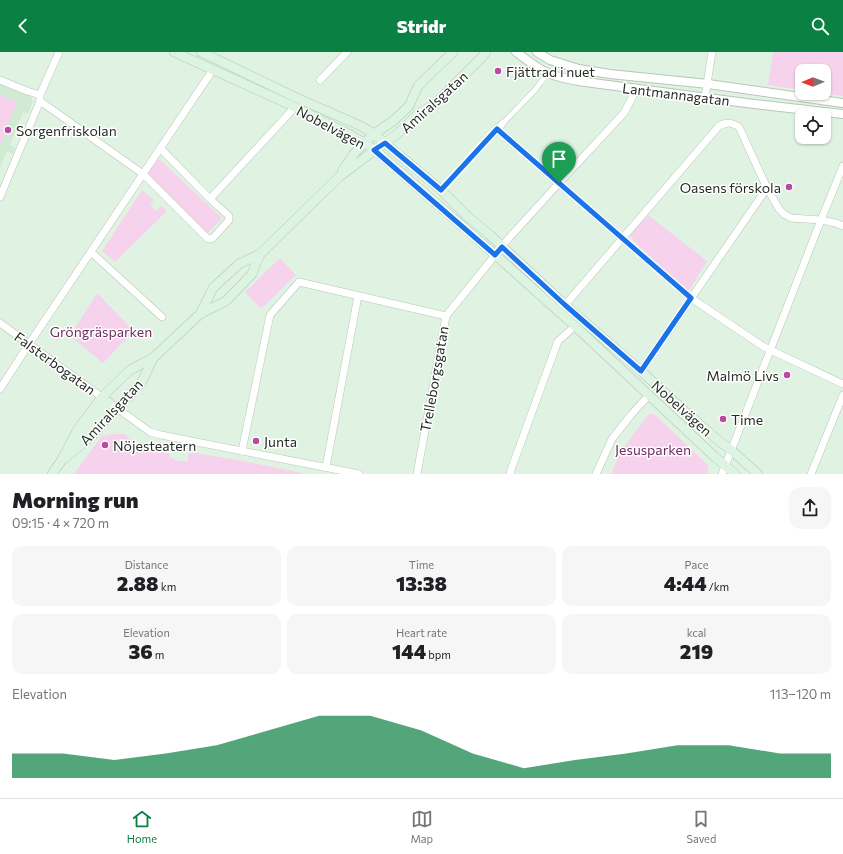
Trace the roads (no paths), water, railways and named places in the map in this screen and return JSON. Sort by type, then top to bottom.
[{"type":"main road","name":"Nobelvägen","points":[[174,52],[351,135],[374,150],[575,326],[724,470],[735,474]]},
{"type":"main road","name":"Nobelvägen","points":[[200,52],[297,98],[361,126],[374,134],[441,190],[467,216],[565,305],[641,371],[694,420],[758,474]]},
{"type":"main road","name":"Amiralsgatan","points":[[339,177],[353,155],[374,134],[393,121],[409,106],[418,86],[453,52]]},
{"type":"main road","name":"Amiralsgatan","points":[[200,314],[213,288],[239,264],[260,254],[339,177],[396,135],[418,114],[435,104],[486,52]]},
{"type":"main road","name":"Amiralsgatan","points":[[52,474],[106,399],[130,370],[153,358],[200,314],[226,301],[252,274],[260,254]]},
{"type":"main road","name":"Amiralsgatan","points":[[61,461],[93,435],[107,418],[142,382],[153,358]]},
{"type":"street","points":[[0,197],[59,52]]},
{"type":"street","points":[[320,80],[347,52]]},
{"type":"street","name":"Lantmannagatan","points":[[516,52],[548,73],[563,78],[754,104],[843,114]]},
{"type":"street","name":"Lantmannagatan","points":[[537,52],[550,60],[579,69],[610,74],[708,84],[843,103]]},
{"type":"street","points":[[706,97],[712,52]]},
{"type":"street","points":[[0,389],[213,70]]},
{"type":"street","points":[[441,190],[535,90],[548,73]]},
{"type":"street","points":[[0,80],[40,98],[143,174],[208,239],[213,238],[229,220],[229,216],[210,199],[160,148]]},
{"type":"street","name":"Trelleborgsgatan","points":[[417,474],[446,316],[502,247],[624,113],[633,96],[635,88]]},
{"type":"street","points":[[210,199],[295,108]]},
{"type":"street","points":[[565,305],[719,126],[725,123],[735,124],[739,127],[767,188],[779,209],[784,214],[791,218],[821,220],[843,226]]},
{"type":"street","points":[[497,129],[691,298],[757,343],[843,384]]},
{"type":"street","points":[[724,470],[843,166]]},
{"type":"street","points":[[641,371],[767,188]]},
{"type":"street","points":[[91,252],[162,317]]},
{"type":"street","points":[[242,451],[270,314],[299,282],[446,316]]},
{"type":"street","points":[[326,467],[358,296]]},
{"type":"street","name":"Falsterbogatan","points":[[0,323],[150,432],[360,474]]},
{"type":"street","points":[[510,474],[558,341],[575,326]]},
{"type":"street","points":[[811,474],[843,395]]},
{"type":"street","points":[[596,474],[612,439],[630,416],[649,396]]},
{"type":"place","name":"Fjättrad i nuet","points":[[498,71]]},
{"type":"place","name":"Sorgenfriskolan","points":[[8,130]]},
{"type":"place","name":"Oasens förskola","points":[[789,187]]},
{"type":"place","name":"Malmö Livs","points":[[787,375]]},
{"type":"place","name":"Time","points":[[723,419]]},
{"type":"place","name":"Junta","points":[[256,441]]},
{"type":"place","name":"Nöjesteatern","points":[[105,445]]},
{"type":"park label","name":"Gröngräsparken","points":[[101,331]]},
{"type":"park label","name":"Jesusparken","points":[[653,449]]}]
